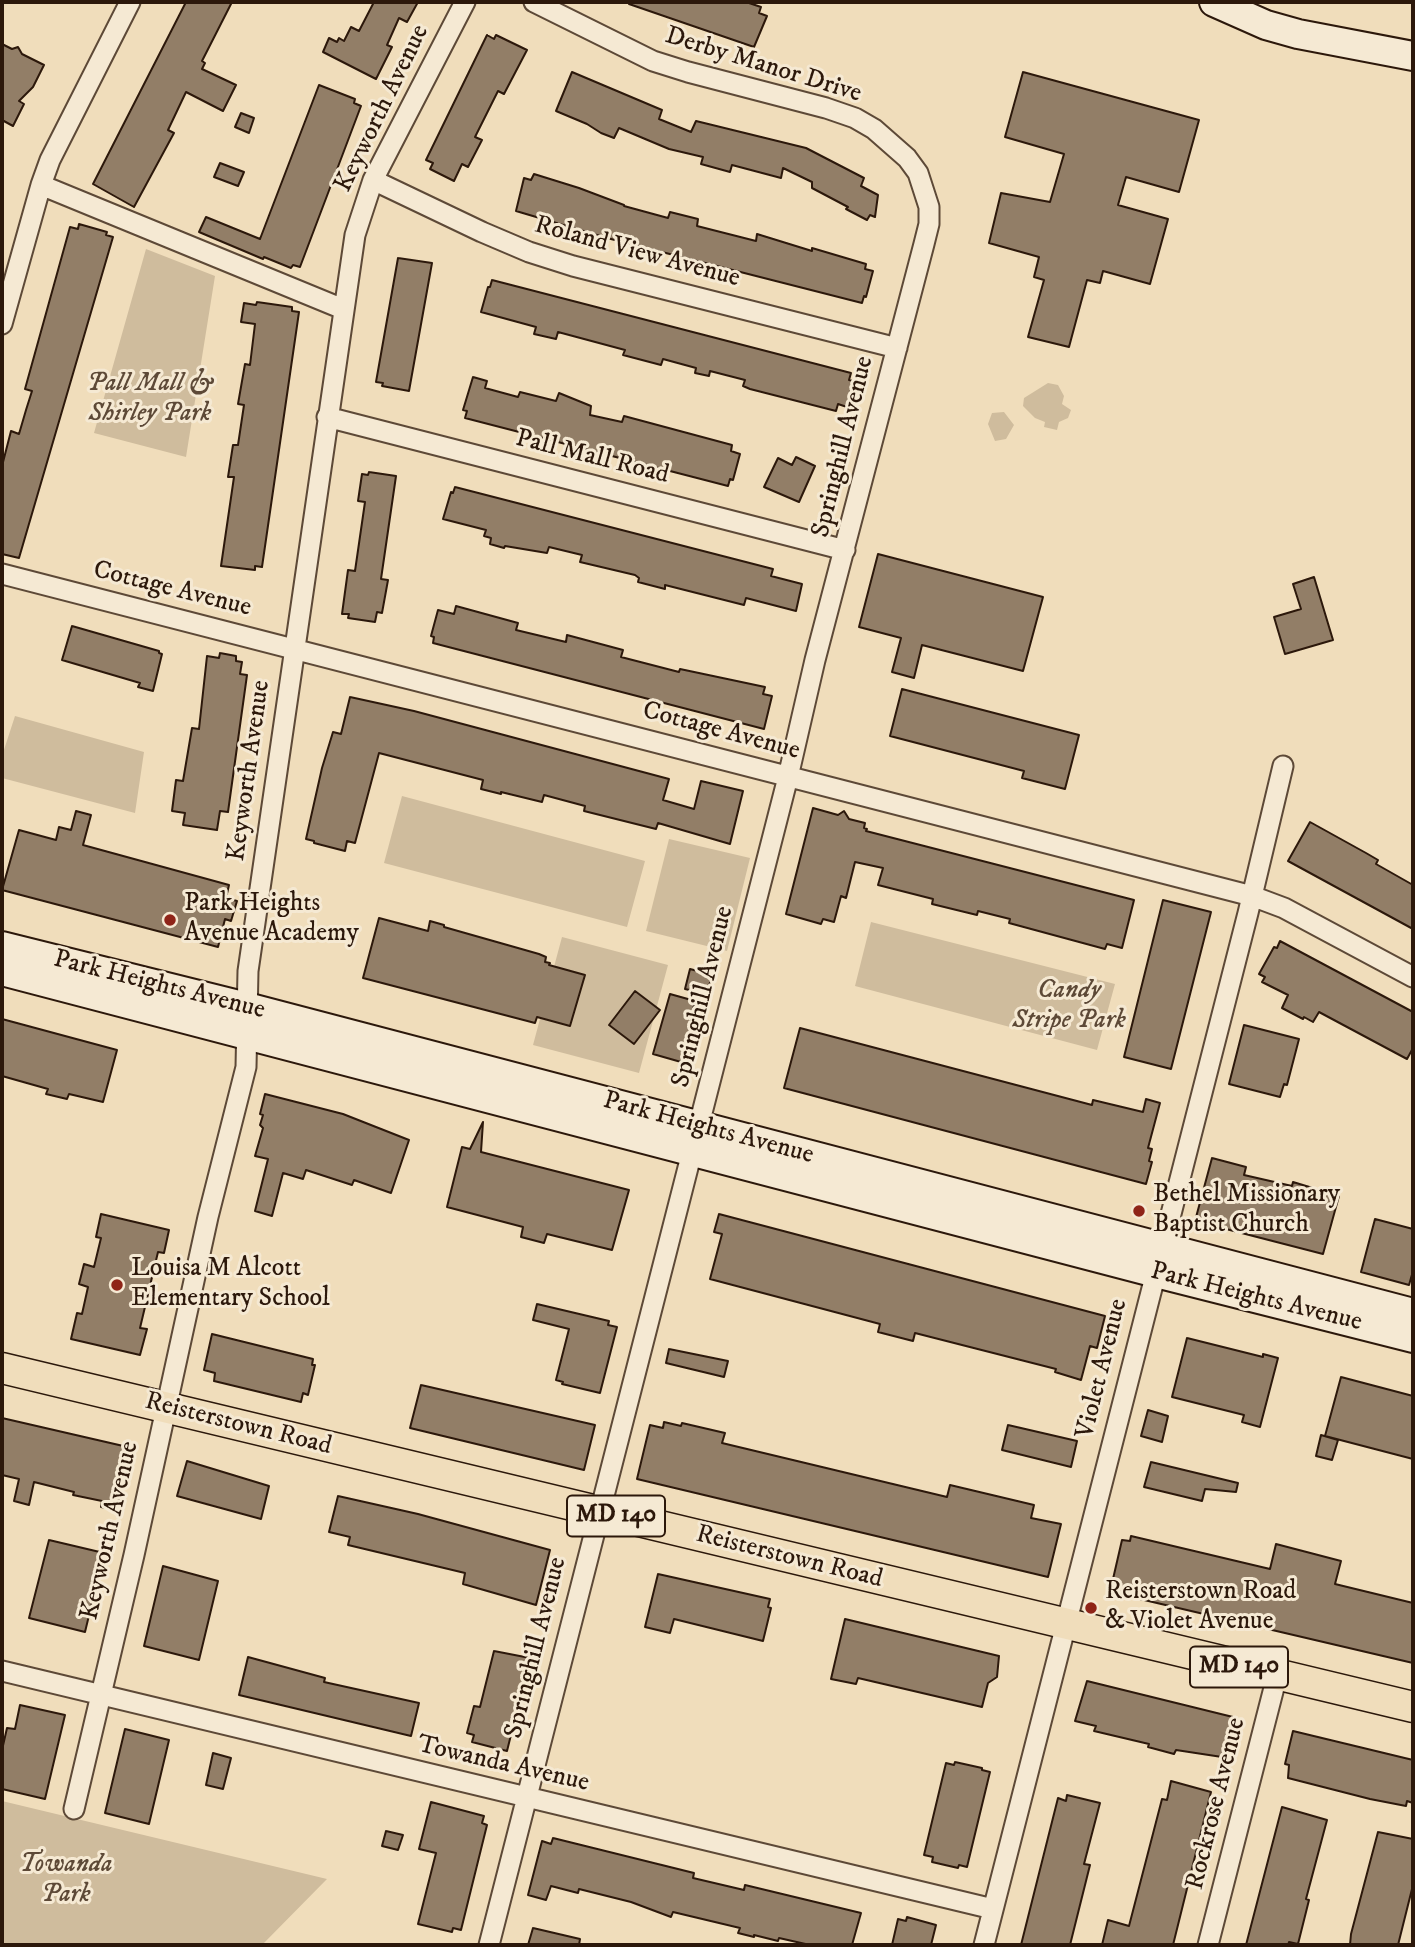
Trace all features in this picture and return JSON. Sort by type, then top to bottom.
[{"type":"main road","points":[[1214,2],[1266,25],[1298,34],[1413,56]]},
{"type":"main road","name":"Park Heights Avenue","points":[[2,946],[247,1007],[695,1139]]},
{"type":"main road","name":"Park Heights Avenue","points":[[2,971],[248,1035],[695,1139],[1159,1260],[1413,1338]]},
{"type":"main road","name":"Park Heights Avenue","points":[[1159,1260],[1413,1313]]},
{"type":"main road","name":"Reisterstown Road","points":[[2,1368],[1413,1707]]},
{"type":"street","points":[[2,324],[50,160],[130,2]]},
{"type":"street","name":"Keyworth Avenue","points":[[74,1809],[167,1408],[208,1217],[246,1067],[248,971],[355,236],[373,180],[465,2]]},
{"type":"street","name":"Derby Manor Drive","points":[[534,2],[653,61],[855,118],[874,129],[908,158],[925,190],[929,224]]},
{"type":"street","name":"Roland View Avenue","points":[[373,180],[482,232],[562,263],[897,348]]},
{"type":"street","points":[[41,185],[343,309]]},
{"type":"street","name":"Springhill Avenue","points":[[489,1945],[788,777],[815,660],[929,224]]},
{"type":"street","name":"Pall Mall Road","points":[[327,416],[845,550]]},
{"type":"street","name":"Cottage Avenue","points":[[2,574],[1252,896],[1284,908],[1413,977]]},
{"type":"street","name":"Violet Avenue","points":[[984,1945],[1283,766]]},
{"type":"street","name":"Towanda Avenue","points":[[2,1671],[993,1909]]},
{"type":"street","name":"Rockrose Avenue","points":[[1208,1945],[1277,1676]]},
{"type":"green space","name":"Pall Mall & Shirley Park","points":[[146,249],[215,276],[186,457],[94,433]]},
{"type":"green space","points":[[1048,383],[1058,385],[1064,396],[1062,404],[1071,410],[1068,418],[1059,422],[1057,430],[1044,427],[1045,422],[1035,418],[1023,406],[1024,398]]},
{"type":"green space","points":[[1004,412],[1014,425],[1006,439],[995,441],[988,424],[992,413]]},
{"type":"green space","points":[[15,716],[144,752],[135,813],[2,778],[2,756]]},
{"type":"green space","points":[[402,796],[645,861],[627,927],[384,863]]},
{"type":"green space","points":[[669,839],[750,858],[727,951],[646,931]]},
{"type":"green space","name":"Candy Stripe Park","points":[[871,922],[1115,984],[1097,1050],[855,986]]},
{"type":"green space","points":[[562,937],[668,965],[639,1073],[533,1045]]},
{"type":"green space","name":"Towanda Park","points":[[2,1801],[327,1879],[262,1945],[2,1945]]},
{"type":"building","points":[[186,2],[232,2],[202,61],[205,63],[202,69],[236,85],[223,111],[186,92],[168,130],[174,133],[134,207],[93,184]]},
{"type":"building","points":[[374,2],[418,2],[407,22],[399,18],[387,45],[392,47],[376,79],[323,52],[329,38],[337,42],[339,38],[344,41],[351,27],[359,31]]},
{"type":"building","points":[[746,2],[761,7],[759,13],[767,16],[754,47],[629,4]]},
{"type":"building","points":[[487,35],[494,39],[496,35],[527,50],[504,94],[498,91],[475,137],[482,140],[468,167],[462,164],[454,181],[430,169],[433,163],[426,160]]},
{"type":"building","points":[[2,44],[12,49],[18,47],[22,54],[44,65],[33,87],[19,101],[24,104],[13,126],[2,120]]},
{"type":"building","points":[[572,72],[662,110],[659,119],[691,132],[696,121],[806,148],[864,178],[861,186],[878,195],[875,217],[870,215],[867,220],[846,209],[848,207],[812,188],[812,182],[783,168],[781,178],[732,165],[730,172],[701,164],[703,157],[669,149],[619,128],[614,138],[601,133],[556,111]]},
{"type":"building","points":[[1023,72],[1199,120],[1179,192],[1126,177],[1118,205],[1168,219],[1150,284],[1103,271],[1100,283],[1087,280],[1069,347],[1028,337],[1044,280],[1034,277],[1039,257],[989,243],[1001,193],[1050,202],[1064,154],[1005,137]]},
{"type":"building","points":[[319,85],[355,99],[354,103],[361,106],[300,267],[293,265],[291,268],[264,257],[263,259],[199,232],[206,217],[260,239]]},
{"type":"building","points":[[241,113],[254,118],[249,133],[235,127]]},
{"type":"building","points":[[220,163],[244,172],[238,186],[214,177]]},
{"type":"building","points":[[534,174],[624,206],[668,218],[670,212],[698,219],[697,226],[756,241],[757,234],[866,264],[865,269],[873,271],[866,297],[864,296],[862,303],[607,238],[516,211],[524,178],[531,180]]},
{"type":"building","points":[[79,224],[107,232],[106,235],[113,237],[19,558],[2,554],[2,466],[11,431],[19,434],[32,391],[25,389],[70,227],[78,229]]},
{"type":"building","points":[[398,258],[432,263],[409,391],[382,386],[383,383],[376,382]]},
{"type":"building","points":[[492,280],[851,373],[849,380],[853,381],[847,407],[838,404],[836,411],[750,389],[743,386],[745,380],[710,371],[709,376],[695,373],[696,368],[663,359],[661,365],[623,355],[625,350],[558,332],[556,339],[534,334],[536,327],[481,312]]},
{"type":"building","points":[[257,302],[292,307],[292,311],[299,312],[262,567],[255,566],[255,570],[221,566],[234,477],[228,477],[233,445],[238,445],[244,405],[238,404],[245,364],[250,365],[255,324],[241,322],[244,303],[256,305]]},
{"type":"building","points":[[473,377],[487,381],[485,388],[518,397],[520,392],[556,401],[559,393],[591,406],[590,415],[622,422],[624,416],[732,445],[731,451],[740,454],[733,480],[730,479],[728,486],[465,418],[467,411],[463,410]]},
{"type":"building","points":[[796,457],[815,466],[799,502],[764,487],[778,458],[792,465]]},
{"type":"building","points":[[369,472],[396,476],[381,579],[388,580],[382,613],[377,612],[375,622],[348,618],[349,614],[342,614],[348,570],[355,571],[365,502],[358,501],[362,474],[368,475]]},
{"type":"building","points":[[455,487],[773,569],[771,576],[802,584],[796,611],[746,598],[744,605],[665,585],[665,589],[638,582],[639,578],[635,575],[580,562],[582,555],[549,547],[547,553],[490,544],[491,538],[484,536],[486,530],[443,519]]},
{"type":"building","points":[[878,554],[1043,597],[1023,671],[922,645],[914,678],[892,672],[901,638],[859,627]]},
{"type":"building","points":[[1314,577],[1333,640],[1285,654],[1274,617],[1301,609],[1293,584]]},
{"type":"building","points":[[456,606],[518,623],[516,630],[566,642],[567,635],[623,650],[621,657],[679,672],[680,669],[765,687],[763,694],[772,696],[764,729],[433,643],[434,637],[431,636],[438,610],[454,614]]},
{"type":"building","points":[[72,626],[159,651],[162,654],[153,691],[138,687],[140,683],[62,660]]},
{"type":"building","points":[[220,653],[236,656],[236,661],[242,662],[240,674],[247,675],[228,812],[220,811],[217,830],[183,825],[185,813],[172,811],[176,780],[183,781],[192,728],[199,729],[207,656],[219,658]]},
{"type":"building","points":[[902,689],[1079,735],[1065,789],[1022,778],[1024,771],[890,736]]},
{"type":"building","points":[[350,697],[414,711],[669,779],[663,800],[694,809],[701,781],[743,791],[730,844],[658,823],[656,829],[584,811],[585,806],[544,795],[542,802],[481,789],[483,780],[379,753],[355,843],[347,841],[345,851],[314,843],[306,839],[322,768],[333,732],[341,734]]},
{"type":"building","points":[[813,808],[838,815],[844,811],[849,819],[865,823],[866,831],[1134,900],[1122,948],[1107,944],[1105,949],[1009,923],[1010,919],[978,911],[977,915],[932,904],[933,899],[878,885],[883,868],[855,862],[846,898],[841,896],[834,922],[823,919],[821,924],[786,914]]},
{"type":"building","points":[[76,811],[91,815],[83,845],[229,885],[226,898],[237,901],[231,921],[225,919],[218,947],[2,890],[19,830],[56,840],[59,827],[71,830]]},
{"type":"building","points":[[1310,822],[1378,860],[1376,864],[1413,885],[1413,929],[1288,861]]},
{"type":"building","points":[[1163,900],[1211,912],[1171,1069],[1124,1057]]},
{"type":"building","points":[[379,918],[428,931],[430,921],[539,954],[546,957],[545,962],[550,963],[549,965],[585,975],[570,1026],[537,1017],[535,1023],[363,978]]},
{"type":"building","points":[[1280,941],[1413,1012],[1413,1048],[1407,1059],[1319,1012],[1313,1022],[1282,1008],[1288,995],[1262,982],[1265,977],[1259,974]]},
{"type":"building","points":[[690,969],[712,975],[707,994],[685,989]]},
{"type":"building","points":[[635,991],[660,1010],[634,1044],[609,1025]]},
{"type":"building","points":[[670,994],[695,1001],[689,1026],[697,1028],[688,1064],[653,1054]]},
{"type":"building","points":[[2,1019],[117,1050],[103,1102],[69,1094],[67,1099],[46,1094],[48,1089],[2,1076]]},
{"type":"building","points":[[1244,1025],[1299,1039],[1287,1085],[1284,1084],[1280,1097],[1229,1084]]},
{"type":"building","points":[[800,1028],[1092,1105],[1093,1100],[1143,1112],[1146,1099],[1160,1103],[1148,1148],[1152,1149],[1149,1161],[1152,1162],[1146,1184],[784,1088]]},
{"type":"building","points":[[265,1094],[343,1114],[409,1140],[391,1193],[354,1180],[352,1185],[306,1170],[303,1179],[283,1173],[272,1216],[255,1211],[268,1159],[255,1156],[263,1128],[260,1125],[263,1115],[260,1114]]},
{"type":"building","points":[[483,1122],[481,1152],[629,1190],[612,1250],[547,1234],[544,1243],[521,1237],[523,1227],[447,1207],[462,1147],[470,1149]]},
{"type":"building","points":[[1212,1158],[1246,1167],[1244,1175],[1292,1186],[1293,1182],[1339,1196],[1323,1254],[1195,1221]]},
{"type":"building","name":"Louisa M Alcott Elementary School","points":[[101,1214],[169,1230],[164,1253],[158,1252],[140,1328],[147,1329],[140,1355],[71,1339],[77,1313],[82,1314],[88,1287],[79,1284],[84,1264],[94,1267],[101,1238],[96,1237]]},
{"type":"building","points":[[719,1214],[1105,1316],[1097,1348],[1090,1346],[1081,1380],[1055,1372],[1056,1369],[915,1333],[913,1341],[878,1332],[880,1324],[710,1279],[722,1234],[714,1232]]},
{"type":"building","points":[[1375,1219],[1413,1229],[1413,1271],[1409,1285],[1361,1272]]},
{"type":"building","points":[[537,1304],[609,1321],[608,1325],[617,1327],[600,1393],[562,1384],[563,1382],[556,1380],[569,1329],[533,1320]]},
{"type":"building","points":[[212,1334],[313,1359],[312,1365],[315,1365],[308,1395],[303,1393],[301,1402],[214,1381],[215,1373],[204,1370]]},
{"type":"building","points":[[1187,1338],[1263,1357],[1263,1354],[1278,1358],[1260,1427],[1242,1422],[1244,1415],[1172,1397]]},
{"type":"building","points":[[669,1349],[728,1361],[724,1377],[666,1363]]},
{"type":"building","points":[[1341,1377],[1413,1396],[1413,1459],[1325,1436]]},
{"type":"building","points":[[421,1385],[595,1425],[584,1470],[410,1428]]},
{"type":"building","points":[[1148,1410],[1168,1416],[1162,1442],[1141,1436]]},
{"type":"building","points":[[2,1418],[132,1448],[117,1510],[101,1507],[102,1501],[34,1482],[29,1505],[14,1501],[19,1479],[2,1475]]},
{"type":"building","points":[[664,1422],[681,1426],[682,1423],[725,1433],[722,1443],[947,1497],[950,1485],[1034,1505],[1031,1518],[1061,1524],[1048,1577],[637,1479],[650,1425],[663,1428]]},
{"type":"building","points":[[1008,1425],[1077,1441],[1071,1467],[1002,1450]]},
{"type":"building","points":[[1321,1435],[1338,1440],[1332,1460],[1316,1456]]},
{"type":"building","points":[[187,1461],[269,1486],[261,1519],[177,1496]]},
{"type":"building","points":[[1151,1462],[1238,1483],[1236,1492],[1205,1489],[1202,1501],[1144,1487]]},
{"type":"building","points":[[338,1496],[418,1514],[550,1550],[536,1605],[463,1584],[465,1573],[348,1545],[350,1537],[329,1532]]},
{"type":"building","points":[[1131,1536],[1270,1569],[1276,1544],[1341,1561],[1335,1584],[1413,1603],[1413,1663],[1110,1592],[1122,1540],[1130,1541]]},
{"type":"building","points":[[49,1540],[104,1553],[85,1632],[29,1618]]},
{"type":"building","points":[[163,1566],[218,1581],[199,1660],[144,1646]]},
{"type":"building","points":[[658,1574],[770,1599],[768,1607],[771,1608],[763,1641],[674,1619],[670,1633],[645,1627]]},
{"type":"building","points":[[845,1619],[999,1656],[997,1677],[988,1683],[982,1707],[858,1678],[856,1684],[831,1679]]},
{"type":"building","points":[[494,1651],[530,1658],[507,1751],[472,1742],[474,1735],[467,1733],[474,1706],[480,1707]]},
{"type":"building","points":[[248,1657],[325,1678],[324,1682],[419,1703],[411,1736],[239,1695]]},
{"type":"building","points":[[1087,1681],[1237,1718],[1229,1750],[1224,1748],[1222,1757],[1176,1750],[1174,1754],[1148,1747],[1149,1744],[1094,1731],[1096,1726],[1075,1721]]},
{"type":"building","points":[[20,1705],[65,1715],[45,1799],[2,1789],[2,1750],[7,1728],[15,1729]]},
{"type":"building","points":[[125,1729],[169,1740],[149,1824],[105,1813]]},
{"type":"building","points":[[1293,1731],[1413,1760],[1413,1803],[1407,1801],[1406,1806],[1370,1799],[1288,1778],[1289,1765],[1285,1764]]},
{"type":"building","points":[[213,1753],[231,1758],[223,1789],[206,1785]]},
{"type":"building","points":[[955,1762],[990,1772],[967,1867],[959,1865],[958,1868],[932,1862],[933,1857],[924,1855],[946,1763],[954,1765]]},
{"type":"building","points":[[1171,1781],[1211,1792],[1173,1945],[1102,1945],[1108,1920],[1129,1926],[1162,1799],[1167,1800]]},
{"type":"building","points":[[1067,1795],[1100,1803],[1084,1864],[1090,1865],[1070,1945],[1021,1945],[1058,1798],[1066,1801]]},
{"type":"building","points":[[431,1802],[484,1816],[482,1823],[487,1825],[461,1930],[453,1928],[452,1932],[418,1924],[436,1853],[419,1849]]},
{"type":"building","points":[[1282,1807],[1327,1820],[1306,1899],[1309,1900],[1298,1944],[1289,1942],[1288,1945],[1246,1945]]},
{"type":"building","points":[[386,1831],[403,1835],[398,1850],[382,1846]]},
{"type":"building","points":[[1378,1832],[1413,1839],[1413,1885],[1398,1945],[1350,1945],[1351,1934]]},
{"type":"building","points":[[553,1838],[694,1873],[693,1878],[744,1890],[745,1885],[861,1913],[852,1945],[810,1945],[779,1938],[778,1941],[754,1937],[738,1933],[740,1928],[673,1912],[671,1917],[631,1902],[579,1889],[578,1893],[551,1886],[546,1900],[528,1895],[542,1841],[551,1844]]},
{"type":"building","points":[[907,1917],[936,1925],[931,1945],[892,1945],[898,1919],[906,1921]]},
{"type":"building","points":[[533,1928],[580,1939],[579,1945],[528,1945]]},
{"type":"place","name":"Park Heights Avenue Academy","points":[[170,920]]},
{"type":"place","name":"Bethel Missionary Baptist Church","points":[[1139,1211]]},
{"type":"place","name":"Louisa M Alcott Elementary School","points":[[117,1285]]},
{"type":"place","name":"Reisterstown Road & Violet Avenue","points":[[1091,1608]]}]
